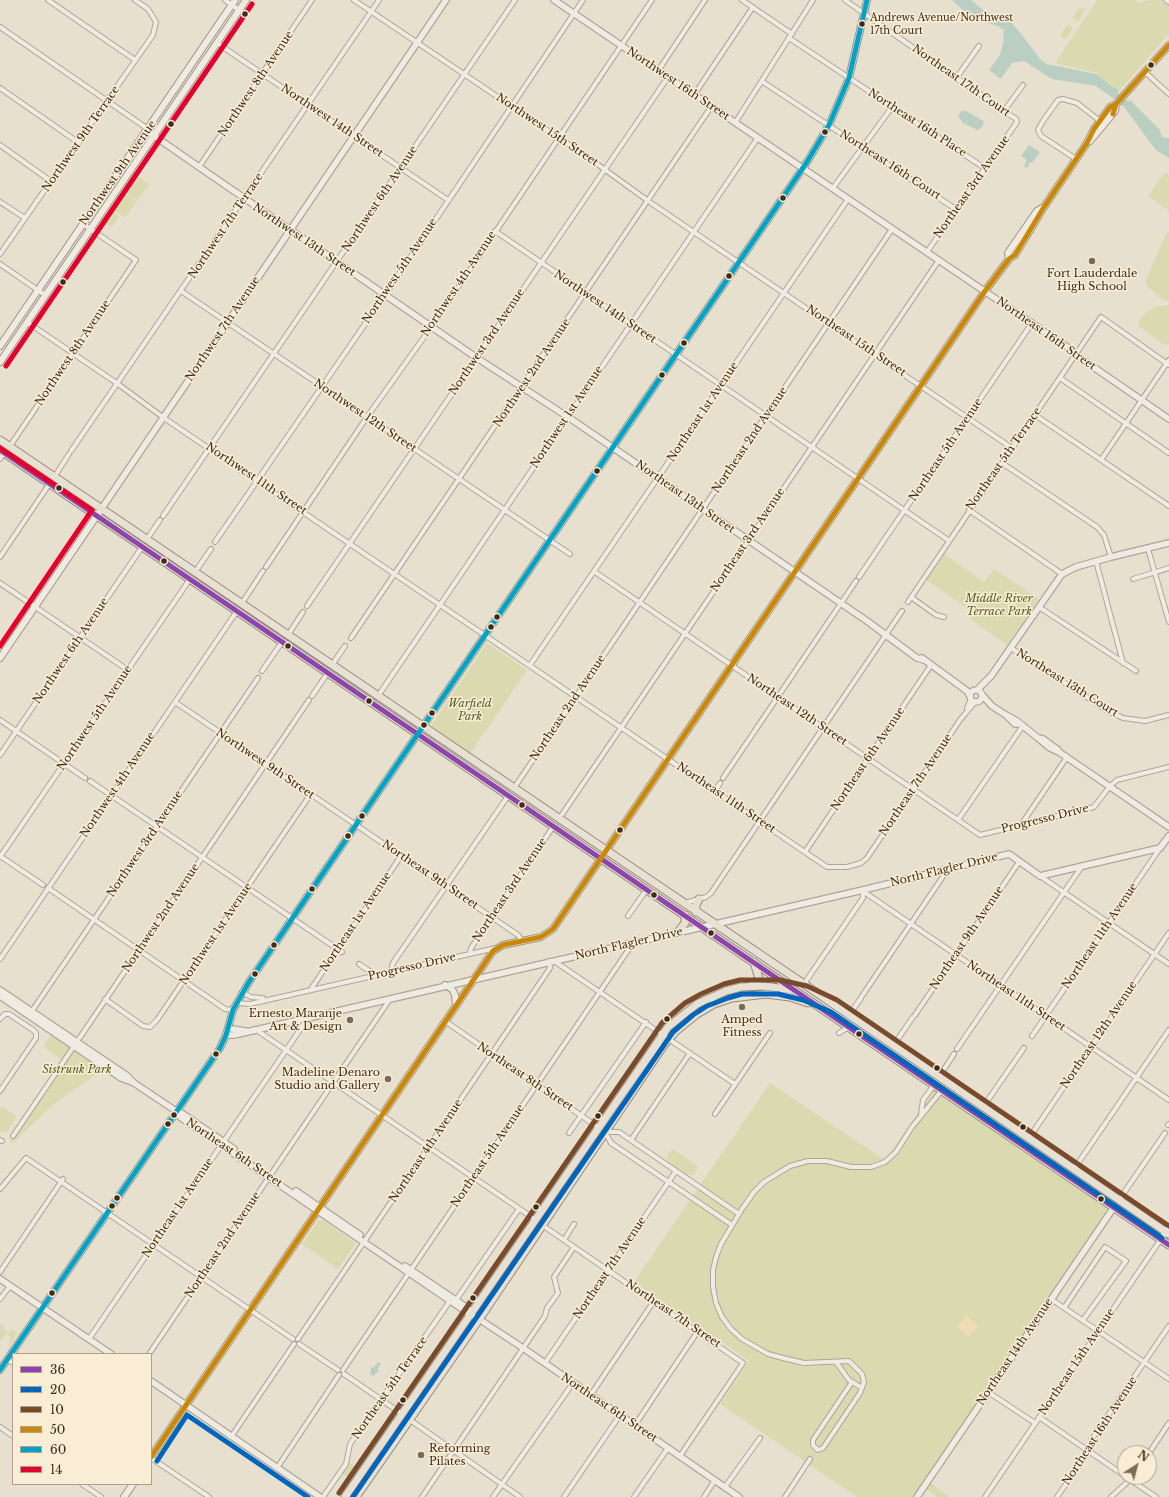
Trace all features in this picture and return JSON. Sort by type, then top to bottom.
[{"type":"main road","name":"Northwest 9th Avenue","points":[[0,362],[246,0]]},
{"type":"main road","points":[[226,1037],[235,1006],[242,992],[803,168],[829,125],[849,78],[867,0]]},
{"type":"main road","name":"Northwest 9th Avenue","points":[[0,346],[234,2]]},
{"type":"main road","points":[[1087,143],[1094,129],[1110,107],[1116,104],[1169,45]]},
{"type":"main road","points":[[601,859],[730,664],[858,479],[985,291],[1009,259],[1008,254],[1037,211],[1044,207],[1087,143],[1115,111],[1116,104]]},
{"type":"main road","points":[[0,440],[242,603],[606,852],[804,984],[1119,1200],[1168,1231]]},
{"type":"main road","points":[[1,454],[50,484],[327,674],[647,889],[1169,1244]]},
{"type":"main road","name":"Northwest 7th Avenue","points":[[0,658],[102,508]]},
{"type":"main road","points":[[190,579],[196,576],[204,578]]},
{"type":"main road","points":[[315,665],[328,667],[332,665]]},
{"type":"main road","points":[[497,788],[508,790],[513,789]]},
{"type":"main road","points":[[508,796],[512,793],[523,795]]},
{"type":"main road","name":"Progresso Drive","points":[[497,948],[541,937],[553,929],[601,859]]},
{"type":"main road","points":[[696,912],[699,899]]},
{"type":"main road","points":[[667,903],[683,903]]},
{"type":"main road","points":[[678,932],[685,923],[685,915]]},
{"type":"main road","name":"Northeast 3rd Avenue","points":[[152,1455],[445,1021],[497,948]]},
{"type":"main road","points":[[750,987],[759,979],[754,962]]},
{"type":"main road","points":[[445,985],[452,989],[456,995],[456,1005]]},
{"type":"main road","points":[[345,1497],[663,1034],[679,1017],[697,1004],[726,991],[750,987],[775,987],[796,990],[834,1006]]},
{"type":"main road","points":[[356,1497],[479,1319],[669,1038],[690,1019],[706,1009],[728,999],[744,996],[778,995],[800,1000],[822,1008]]},
{"type":"main road","points":[[15,1353],[42,1307],[232,1029],[236,1013],[235,1006]]},
{"type":"main road","points":[[888,1054],[904,1053]]},
{"type":"main road","points":[[934,1084],[950,1085]]},
{"type":"main road","points":[[1012,1138],[1021,1140],[1029,1138]]},
{"type":"main road","points":[[542,1225],[544,1208]]},
{"type":"main road","points":[[536,1220],[536,1234]]},
{"type":"main road","points":[[0,1370],[10,1361]]},
{"type":"main road","points":[[410,1404],[410,1420]]},
{"type":"main road","points":[[402,1414],[403,1428]]},
{"type":"main road","points":[[124,1497],[132,1485]]},
{"type":"street","points":[[48,0],[136,60]]},
{"type":"street","name":"Northwest 9th Terrace","points":[[0,254],[52,182],[154,34],[156,22],[148,9],[135,0]]},
{"type":"street","points":[[225,0],[234,2],[239,10]]},
{"type":"street","name":"Northwest 8th Avenue","points":[[199,167],[312,0]]},
{"type":"street","name":"Northwest 15th Street","points":[[354,0],[418,42],[464,75],[559,138],[739,262]]},
{"type":"street","name":"Northwest 7th Terrace","points":[[55,476],[379,0]]},
{"type":"street","name":"Northwest 7th Avenue","points":[[102,508],[446,0]]},
{"type":"street","name":"Northwest 6th Avenue","points":[[147,539],[515,0]]},
{"type":"street","name":"Northwest 16th Street","points":[[554,0],[803,168]]},
{"type":"street","name":"Northwest 5th Avenue","points":[[216,542],[385,295],[583,0]]},
{"type":"street","name":"Northwest 4th Avenue","points":[[242,603],[367,417],[432,326],[652,0]]},
{"type":"street","points":[[658,71],[705,0]]},
{"type":"street","points":[[742,0],[792,34]]},
{"type":"street","points":[[736,123],[813,0]]},
{"type":"street","name":"Northeast 17th Court","points":[[845,0],[957,77],[1016,119],[1017,122]]},
{"type":"street","points":[[694,95],[753,8]]},
{"type":"street","name":"Northwest 13th Street","points":[[0,27],[148,129],[153,135],[244,199],[477,358],[522,386],[613,447]]},
{"type":"street","name":"Northeast 16th Place","points":[[789,38],[986,168]]},
{"type":"street","name":"Northwest 14th Street","points":[[217,43],[448,200]]},
{"type":"street","points":[[957,77],[979,46]]},
{"type":"street","points":[[1145,72],[1169,94]]},
{"type":"street","name":"Northwest 3rd Avenue","points":[[307,606],[477,358],[540,262],[668,77]]},
{"type":"street","name":"Northeast 16th Court","points":[[763,82],[957,210]]},
{"type":"street","points":[[1004,111],[1023,85]]},
{"type":"street","points":[[0,88],[79,143]]},
{"type":"street","points":[[1076,159],[1041,136],[1038,130],[1043,121],[1058,100],[1063,99],[1077,103],[1100,121]]},
{"type":"street","name":"Northwest 2nd Avenue","points":[[351,638],[711,107]]},
{"type":"street","points":[[833,188],[892,107]]},
{"type":"street","name":"Northeast 3rd Avenue","points":[[927,252],[1017,122]]},
{"type":"street","name":"Northwest 1st Avenue","points":[[378,696],[757,138]]},
{"type":"street","points":[[0,145],[52,182]]},
{"type":"street","name":"Northeast 16th Street","points":[[803,168],[1070,349],[1076,355],[1141,401],[1169,419]]},
{"type":"street","name":"Northeast 1st Avenue","points":[[530,665],[785,293],[848,198]]},
{"type":"street","points":[[0,202],[25,218]]},
{"type":"street","points":[[83,224],[90,229]]},
{"type":"street","name":"Northwest 8th Avenue","points":[[10,446],[136,260],[90,229]]},
{"type":"street","name":"Northeast 2nd Avenue","points":[[513,789],[892,229]]},
{"type":"street","name":"Northwest 14th Street","points":[[495,231],[948,540]]},
{"type":"street","name":"Northeast 3rd Avenue","points":[[558,819],[939,260]]},
{"type":"street","name":"Northeast 15th Street","points":[[739,262],[1012,448]]},
{"type":"street","points":[[0,264],[45,295]]},
{"type":"street","name":"Northwest 12th Street","points":[[181,291],[549,540]]},
{"type":"street","name":"Northeast 5th Terrace","points":[[908,602],[948,540],[1101,318],[1168,362]]},
{"type":"street","name":"Northwest 11th Street","points":[[27,322],[118,384],[164,418],[486,635]]},
{"type":"street","name":"Northeast 5th Avenue","points":[[724,778],[841,603],[1032,323]]},
{"type":"street","points":[[1101,460],[1168,362]]},
{"type":"street","points":[[1060,378],[1169,453]]},
{"type":"street","points":[[1035,415],[1169,506]]},
{"type":"street","name":"Northeast 13th Street","points":[[613,447],[886,634],[917,658],[924,660],[944,673],[974,700],[990,707],[992,706]]},
{"type":"street","points":[[1002,463],[1097,527],[1104,535],[1111,556]]},
{"type":"street","points":[[0,557],[50,484]]},
{"type":"street","points":[[969,510],[1062,574]]},
{"type":"street","points":[[549,540],[570,554]]},
{"type":"street","points":[[974,700],[975,690],[988,680],[1012,648],[1062,574],[1076,567],[1111,556],[1148,549],[1169,543]]},
{"type":"street","name":"Northwest 6th Avenue","points":[[0,755],[142,547]]},
{"type":"street","points":[[195,572],[211,549]]},
{"type":"street","points":[[1148,549],[1156,572],[1169,622]]},
{"type":"street","points":[[1096,561],[1123,663]]},
{"type":"street","points":[[1133,579],[1169,568]]},
{"type":"street","name":"Northeast 12th Street","points":[[595,572],[980,835]]},
{"type":"street","name":"Northwest 5th Avenue","points":[[0,856],[190,579]]},
{"type":"street","points":[[0,583],[128,670]]},
{"type":"street","points":[[911,597],[936,615],[944,617]]},
{"type":"street","points":[[1040,607],[1136,671]]},
{"type":"street","points":[[683,903],[699,899],[711,892],[902,610]]},
{"type":"street","name":"Northwest 4th Avenue","points":[[0,959],[237,611]]},
{"type":"street","points":[[288,635],[303,612]]},
{"type":"street","name":"Northeast 11th Street","points":[[486,635],[827,867]]},
{"type":"street","points":[[262,672],[282,642]]},
{"type":"street","points":[[332,665],[345,646]]},
{"type":"street","name":"Northeast 13th Court","points":[[1012,648],[1108,711],[1122,718],[1145,721],[1169,715]]},
{"type":"street","name":"Northeast 6th Avenue","points":[[805,852],[931,665]]},
{"type":"street","name":"Northeast 13th Street","points":[[944,673],[947,673],[983,695],[992,706],[1009,716],[1038,738],[1043,739],[1054,746],[1059,752],[1169,827]]},
{"type":"street","points":[[312,696],[327,674]]},
{"type":"street","name":"Northwest 3rd Avenue","points":[[32,1011],[156,826],[258,678]]},
{"type":"street","points":[[974,700],[983,695],[988,680]]},
{"type":"street","name":"Northwest 2nd Avenue","points":[[13,1136],[309,700]]},
{"type":"street","name":"Northeast 7th Avenue","points":[[827,867],[848,867],[867,858],[974,700]]},
{"type":"street","name":"Northwest 9th Street","points":[[175,702],[356,825]]},
{"type":"street","points":[[0,720],[85,778]]},
{"type":"street","points":[[958,820],[1020,725]]},
{"type":"street","points":[[1020,826],[1067,757]]},
{"type":"street","name":"Progresso Drive","points":[[980,835],[1094,806],[1110,786],[1117,780],[1169,767]]},
{"type":"street","points":[[90,781],[340,951]]},
{"type":"street","points":[[715,791],[720,783]]},
{"type":"street","name":"Northwest 1st Avenue","points":[[105,999],[143,1026],[150,1027],[157,1020],[184,981],[310,795]]},
{"type":"street","points":[[391,971],[393,964],[508,796]]},
{"type":"street","name":"Northeast 9th Street","points":[[356,825],[445,887],[518,935],[522,941]]},
{"type":"street","name":"Northeast 3rd Avenue","points":[[470,953],[471,948],[553,827]]},
{"type":"street","name":"Northeast 11th Avenue","points":[[1032,1036],[1169,836]]},
{"type":"street","points":[[1040,876],[1160,848]]},
{"type":"street","name":"North Flagler Drive","points":[[226,1037],[445,985],[702,927],[713,923],[863,890],[1009,854],[1020,862]]},
{"type":"street","points":[[0,856],[43,885]]},
{"type":"street","name":"Northeast 1st Avenue","points":[[311,989],[340,951],[401,856]]},
{"type":"street","points":[[1020,862],[1169,964]]},
{"type":"street","name":"Northeast 9th Avenue","points":[[893,1046],[1020,862]]},
{"type":"street","points":[[957,1049],[1082,866]]},
{"type":"street","points":[[849,1016],[948,869]]},
{"type":"street","points":[[48,888],[225,1009],[235,1006]]},
{"type":"street","points":[[628,916],[647,889]]},
{"type":"street","points":[[804,984],[863,898],[863,890]]},
{"type":"street","name":"Northeast 11th Street","points":[[863,890],[910,924],[1169,1100]]},
{"type":"street","name":"Northeast 12th Avenue","points":[[1029,1138],[1169,933]]},
{"type":"street","name":"Northeast 5th Avenue","points":[[278,1468],[341,1372],[633,942]]},
{"type":"street","name":"Progresso Drive","points":[[235,1006],[250,1004],[497,948]]},
{"type":"street","points":[[552,961],[600,991],[735,1084]]},
{"type":"street","name":"Northeast 4th Avenue","points":[[231,1437],[550,968],[552,961]]},
{"type":"street","points":[[358,964],[375,975]]},
{"type":"street","points":[[0,990],[32,1011],[75,1044]]},
{"type":"street","name":"Progresso Drive","points":[[242,992],[251,997],[268,999]]},
{"type":"street","points":[[0,996],[75,1044]]},
{"type":"street","name":"Northeast 2nd Avenue","points":[[150,1353],[391,998]]},
{"type":"street","points":[[0,1020],[5,1014],[9,1014],[36,1033],[36,1038],[0,1090]]},
{"type":"street","name":"Northeast 1st Avenue","points":[[89,1339],[308,1018]]},
{"type":"street","name":"Northeast 8th Street","points":[[445,1021],[599,1127],[605,1132],[611,1143],[732,1225]]},
{"type":"street","points":[[569,1133],[646,1022]]},
{"type":"street","points":[[847,1025],[839,1032],[847,1025]]},
{"type":"street","name":"North Flagler Drive","points":[[232,1029],[248,1031]]},
{"type":"street","points":[[255,1029],[536,1220]]},
{"type":"street","points":[[1074,1169],[1169,1030]]},
{"type":"street","points":[[715,1114],[770,1033]]},
{"type":"street","name":"Northeast 6th Street","points":[[75,1044],[126,1075],[134,1083],[176,1111],[183,1114],[222,1143],[739,1497]]},
{"type":"street","points":[[983,1107],[1024,1048]]},
{"type":"street","points":[[631,1140],[690,1053]]},
{"type":"street","points":[[939,1077],[954,1054]]},
{"type":"street","points":[[921,1114],[923,1100],[934,1084]]},
{"type":"street","points":[[852,1382],[814,1440],[813,1445],[818,1450],[823,1448],[862,1388],[864,1382],[862,1374],[847,1361],[804,1363],[768,1354],[742,1339],[722,1318],[713,1286],[713,1270],[718,1250],[739,1214],[754,1192],[764,1182],[790,1166],[808,1161],[827,1161],[850,1167],[871,1167],[885,1162],[896,1152],[921,1114],[942,1090]]},
{"type":"street","name":"Northeast 8th Street","points":[[605,1132],[619,1132],[739,1214]]},
{"type":"street","points":[[1119,1200],[1165,1133]]},
{"type":"street","points":[[0,1189],[26,1158],[62,1180],[107,1213],[402,1414]]},
{"type":"street","name":"Northeast 7th Avenue","points":[[545,1364],[676,1171]]},
{"type":"street","points":[[0,1272],[62,1180]]},
{"type":"street","name":"Northeast 14th Avenue","points":[[917,1497],[1114,1207]]},
{"type":"street","name":"Northeast 5th Terrace","points":[[323,1497],[346,1464],[350,1444],[519,1209]]},
{"type":"street","points":[[564,1240],[574,1224]]},
{"type":"street","name":"Northeast 7th Street","points":[[542,1225],[743,1363],[680,1456]]},
{"type":"street","name":"Northeast 15th Avenue","points":[[985,1497],[1098,1330],[1168,1231]]},
{"type":"street","points":[[422,1497],[545,1316],[547,1308],[558,1293],[554,1277],[574,1247]]},
{"type":"street","points":[[1064,1308],[1105,1247],[1126,1261],[1083,1320]]},
{"type":"street","points":[[0,1280],[110,1353]]},
{"type":"street","points":[[0,1299],[10,1286]]},
{"type":"street","points":[[1051,1299],[1169,1379]]},
{"type":"street","points":[[590,1396],[654,1301]]},
{"type":"street","name":"Northeast 16th Avenue","points":[[1057,1497],[1089,1452],[1092,1439],[1169,1326]]},
{"type":"street","points":[[635,1425],[698,1331]]},
{"type":"street","points":[[841,1369],[847,1361]]},
{"type":"street","points":[[836,1362],[852,1382],[862,1388]]},
{"type":"street","points":[[152,1382],[320,1497]]},
{"type":"street","points":[[493,1497],[573,1383]]},
{"type":"street","points":[[988,1392],[1035,1423]]},
{"type":"street","points":[[564,1497],[620,1415]]},
{"type":"street","points":[[1039,1417],[1117,1470]]},
{"type":"street","points":[[410,1420],[520,1497]]},
{"type":"street","points":[[1154,1445],[1169,1423]]},
{"type":"street","points":[[0,1427],[12,1435]]},
{"type":"street","points":[[725,1488],[760,1438]]},
{"type":"street","points":[[634,1497],[668,1448]]},
{"type":"street","points":[[152,1458],[209,1497]]},
{"type":"street","points":[[785,1497],[810,1459]]},
{"type":"street","points":[[704,1497],[715,1480]]},
{"type":"street","points":[[83,1485],[101,1497]]},
{"type":"street","points":[[1111,1497],[1125,1485]]},
{"type":"street","points":[[1140,1485],[1156,1497]]},
{"type":"green space","points":[[1097,0],[1135,0],[1139,3],[1149,0],[1164,0],[1169,4],[1169,34],[1119,91],[1096,73],[1055,63]]},
{"type":"green space","points":[[1080,7],[1085,10],[1078,22],[1072,18]]},
{"type":"green space","points":[[1068,24],[1073,28],[1066,39],[1060,36]]},
{"type":"green space","points":[[1165,172],[1169,175],[1169,211],[1148,196]]},
{"type":"green space","points":[[136,175],[149,184],[137,200],[124,191]]},
{"type":"green space","points":[[123,192],[137,201],[125,218],[112,209]]},
{"type":"green space","points":[[111,210],[119,216],[112,227],[104,222]]},
{"type":"green space","points":[[1169,232],[1169,302],[1159,297],[1145,283],[1166,233]]},
{"type":"green space","points":[[1169,305],[1169,345],[1165,345],[1138,326],[1140,318],[1148,311],[1158,306]]},
{"type":"green space","name":"Middle River Terrace Park","points":[[943,553],[984,582],[994,569],[1039,599],[1007,645],[970,619],[967,608],[926,580]]},
{"type":"green space","name":"Warfield Park","points":[[487,643],[527,670],[470,754],[431,726]]},
{"type":"green space","name":"Sistrunk Park","points":[[51,1035],[102,1070],[54,1104],[13,1143],[10,1141],[65,1062],[43,1047]]},
{"type":"green space","points":[[770,1083],[885,1160],[934,1090],[1107,1208],[1106,1214],[913,1497],[857,1497],[720,1404],[749,1361],[634,1282]]},
{"type":"green space","points":[[2,1107],[16,1115],[16,1118],[6,1133],[0,1131],[0,1108]]},
{"type":"green space","points":[[674,1150],[698,1166],[694,1175],[686,1175],[670,1165],[667,1159],[668,1154],[670,1151]]},
{"type":"green space","points":[[323,1220],[356,1243],[338,1269],[302,1244],[318,1221]]},
{"type":"green space","points":[[2,1323],[4,1329],[8,1333],[13,1330],[17,1333],[16,1336],[0,1360],[7,1349],[11,1337],[7,1334],[0,1341],[0,1326]]},
{"type":"green space","points":[[350,1463],[357,1468],[350,1479],[342,1474]]},
{"type":"green space","points":[[929,1482],[949,1496],[938,1497],[925,1488]]},
{"type":"sand","points":[[967,1315],[978,1326],[968,1337],[957,1326]]},
{"type":"shaded area","points":[[952,0],[971,0],[983,10],[1009,20],[1040,59],[1046,64],[1096,74],[1119,91],[1113,98],[1096,86],[1052,79],[1024,61],[1012,63],[1001,79],[989,70],[1000,55],[1004,40],[1004,30],[998,26],[971,18]]},
{"type":"shaded area","points":[[1130,100],[1159,129],[1162,137],[1169,138],[1169,158],[1156,150],[1124,107]]},
{"type":"shaded area","points":[[961,111],[966,111],[982,120],[984,122],[982,127],[977,130],[963,123],[958,116]]},
{"type":"shaded area","points":[[1029,145],[1040,152],[1032,163],[1030,162],[1027,168],[1024,166],[1027,160],[1021,156]]},
{"type":"shaded area","points":[[378,1362],[381,1364],[377,1369],[379,1371],[373,1376],[370,1374],[371,1368]]},
{"type":"waterway","points":[[1108,89],[1134,111]]},
{"type":"transit line","name":"60","points":[[0,1370],[220,1048],[226,1035],[233,1010],[249,982],[807,162],[829,125],[849,78],[867,0]]},
{"type":"transit line","name":"14","points":[[6,366],[252,4]]},
{"type":"transit line","name":"50","points":[[1113,114],[1116,104],[1169,45]]},
{"type":"transit line","name":"50","points":[[152,1456],[493,951],[503,945],[541,937],[553,929],[985,291],[1009,259],[1015,255],[1044,207],[1087,143],[1094,129],[1110,107],[1116,104]]},
{"type":"transit line","name":"14","points":[[0,448],[92,510],[0,646]]},
{"type":"transit line","name":"36","points":[[0,450],[1169,1245]]},
{"type":"transit line","name":"10","points":[[339,1493],[662,1023],[685,1003],[724,984],[740,980],[780,980],[807,986],[837,1000],[1169,1226]]},
{"type":"transit line","name":"20","points":[[353,1497],[673,1032],[693,1015],[707,1006],[728,998],[742,994],[778,994],[803,1000],[831,1012],[1162,1238]]},
{"type":"transit line","name":"20","points":[[157,1461],[187,1415],[308,1497]]},
{"type":"place","name":"Andrews Avenue/Northwest 17th Court","points":[[862,24]]},
{"type":"place","name":"Fort Lauderdale High School","points":[[1092,261]]},
{"type":"place","name":"Amped Fitness","points":[[742,1007]]},
{"type":"place","name":"Ernesto Maranje Art & Design","points":[[350,1020]]},
{"type":"place","name":"Madeline Denaro Studio and Gallery","points":[[388,1079]]},
{"type":"place","name":"Reforming Pilates","points":[[421,1455]]}]
